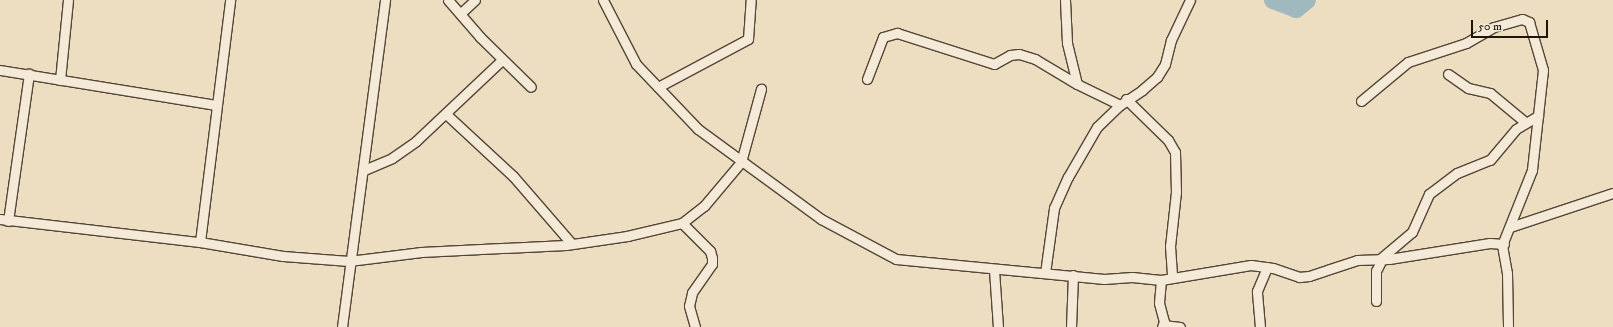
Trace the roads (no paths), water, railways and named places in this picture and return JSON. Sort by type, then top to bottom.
[{"type":"street","points":[[60,80],[68,0]]},
{"type":"street","points":[[200,242],[230,0]]},
{"type":"street","points":[[342,327],[349,261],[364,170],[385,0]]},
{"type":"street","points":[[448,0],[502,60],[531,87]]},
{"type":"street","points":[[461,13],[475,0]]},
{"type":"street","points":[[603,0],[636,64],[698,129],[820,219],[882,254],[918,263],[994,270],[1046,272],[1104,279],[1132,277],[1161,280],[1240,266],[1268,267],[1292,275],[1309,276],[1357,260],[1381,259],[1490,243],[1504,244]]},
{"type":"street","points":[[658,87],[748,39],[751,0]]},
{"type":"street","points":[[1065,0],[1067,43],[1078,84]]},
{"type":"street","points":[[1046,272],[1054,208],[1068,177],[1097,127],[1123,102],[1142,90],[1161,70],[1171,40],[1189,0]]},
{"type":"street","points":[[1361,101],[1408,62],[1466,43],[1494,27],[1522,19],[1526,19],[1532,25],[1543,70],[1532,170],[1504,244],[1508,327]]},
{"type":"street","points":[[867,79],[878,45],[883,37],[893,33],[994,64],[1010,55],[1018,54],[1035,58],[1078,84],[1123,102],[1168,140],[1175,152],[1176,192],[1170,246],[1172,278]]},
{"type":"street","points":[[364,170],[404,150],[446,114],[502,60]]},
{"type":"street","points":[[0,70],[29,73],[60,80],[216,105]]},
{"type":"street","points":[[29,73],[4,220],[200,242],[283,256],[349,261],[421,252],[571,243],[627,236],[682,223],[704,206],[741,162],[761,89]]},
{"type":"street","points":[[1448,74],[1468,88],[1490,92],[1525,122]]},
{"type":"street","points":[[446,114],[513,176],[571,243]]},
{"type":"street","points":[[1376,301],[1376,271],[1381,259],[1412,232],[1429,194],[1457,173],[1495,156],[1511,134],[1525,122],[1538,116]]},
{"type":"street","points":[[1510,227],[1613,193]]},
{"type":"street","points":[[682,223],[710,251],[712,258],[712,264],[692,293],[689,306],[695,327]]},
{"type":"street","points":[[1260,327],[1257,291],[1268,267]]},
{"type":"street","points":[[994,270],[998,327]]},
{"type":"street","points":[[1071,327],[1073,275]]},
{"type":"street","points":[[1161,280],[1159,303],[1163,326],[1180,327]]},
{"type":"waterway","points":[[1273,0],[1296,9],[1307,0]]}]
